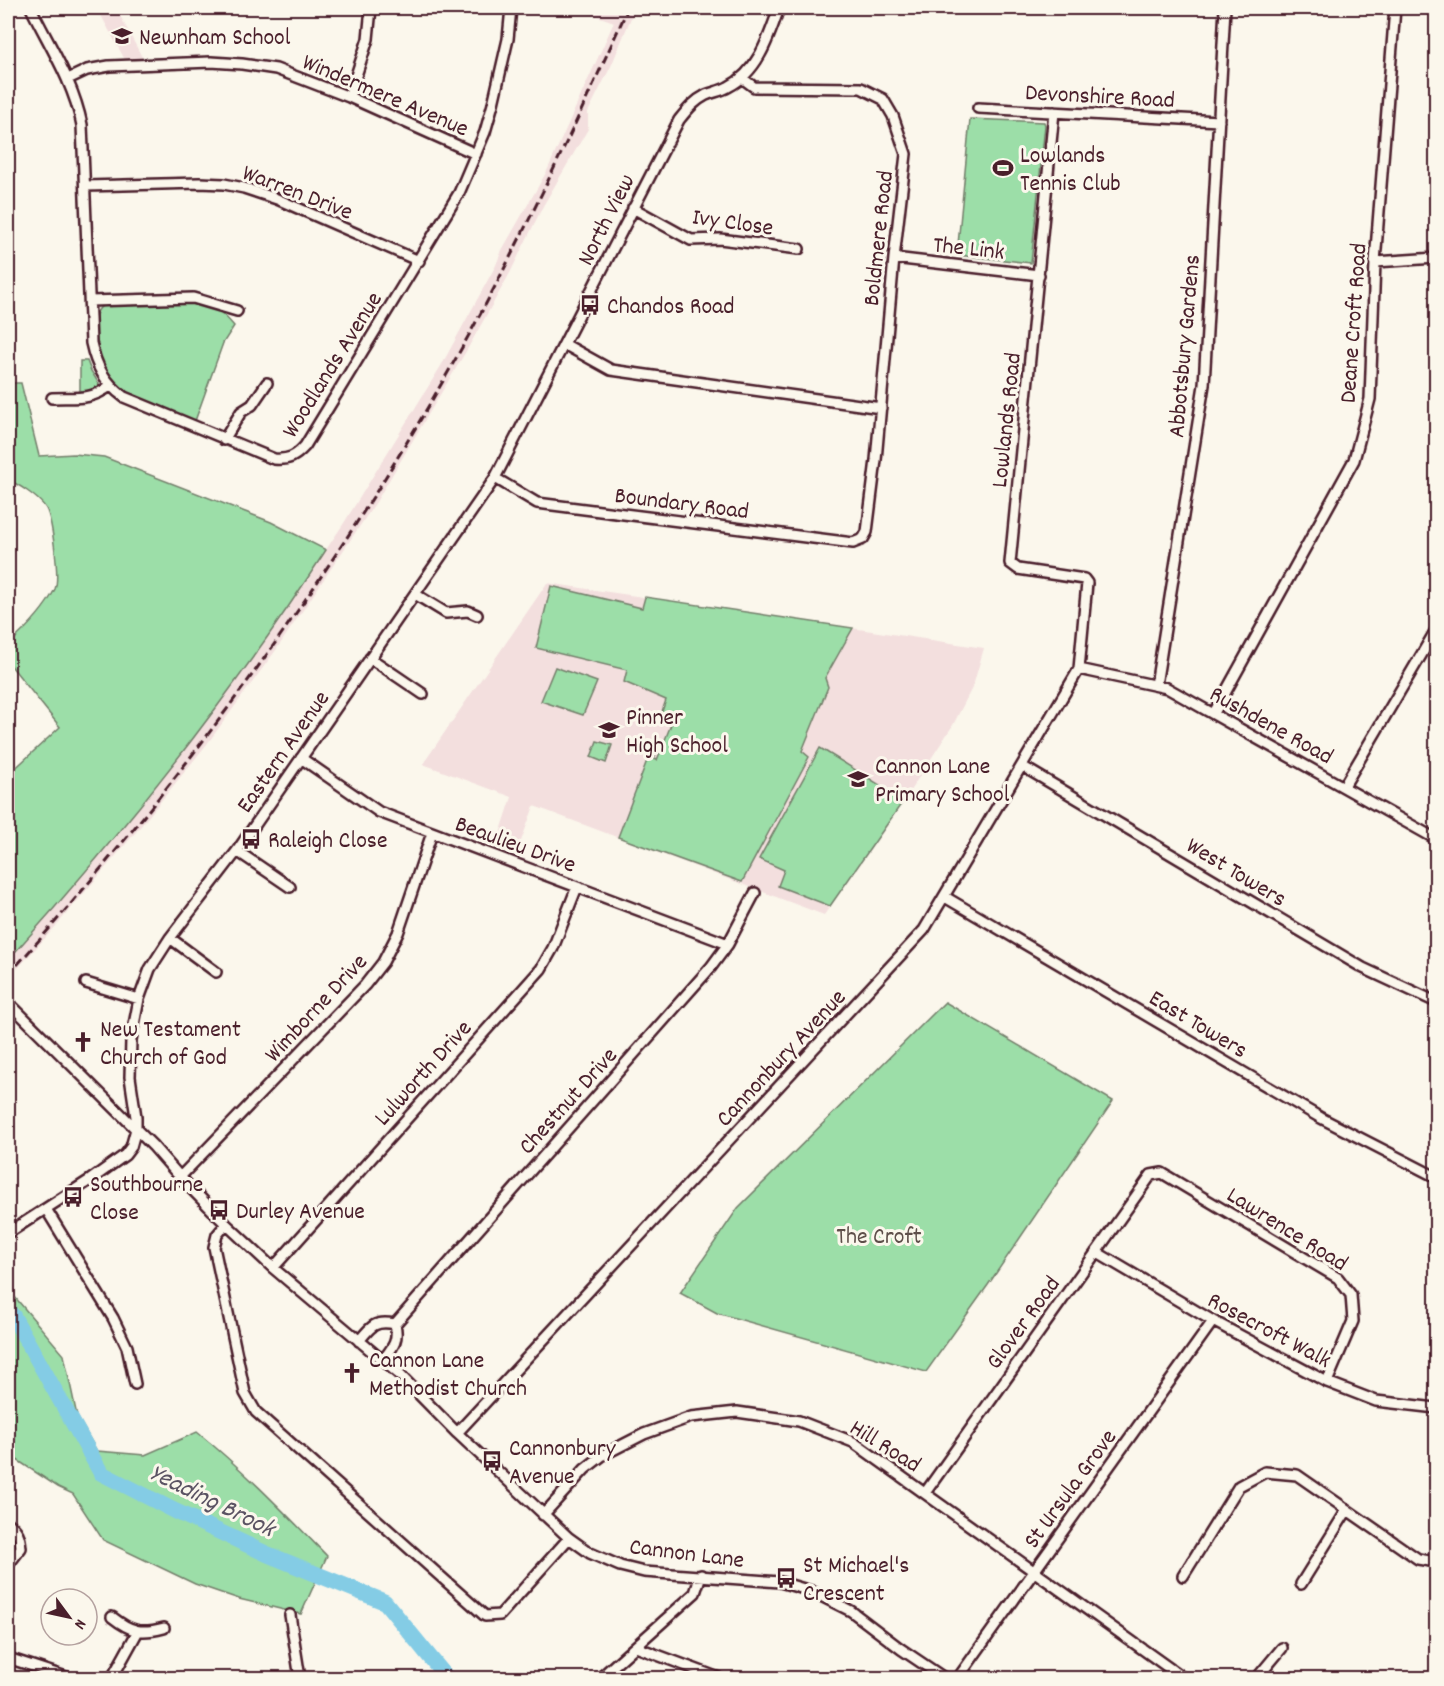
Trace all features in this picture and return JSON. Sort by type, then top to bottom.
[{"type":"street","name":"Woodlands Avenue","points":[[32,8],[68,79],[77,101],[82,125],[91,344],[94,359],[101,373],[110,386],[124,397],[224,440],[274,459],[285,460],[295,457],[305,446],[459,193],[485,132],[501,74],[511,8]]},
{"type":"street","points":[[349,97],[368,39],[371,8]]},
{"type":"street","name":"North View","points":[[455,537],[495,478],[679,120],[690,106],[705,96],[728,87],[742,78],[755,63],[767,41],[779,8]]},
{"type":"street","name":"Abbotsbury Gardens","points":[[1156,685],[1204,385],[1226,8]]},
{"type":"street","name":"Deane Croft Road","points":[[1214,713],[1354,460],[1370,399],[1376,262],[1395,8]]},
{"type":"street","name":"Windermere Avenue","points":[[68,79],[87,70],[109,66],[211,62],[276,69],[349,97],[476,154]]},
{"type":"street","name":"Boldmere Road","points":[[742,78],[754,87],[861,88],[883,99],[893,116],[906,154],[867,532]]},
{"type":"street","name":"Devonshire Road","points":[[978,108],[1219,121]]},
{"type":"street","name":"Lowlands Road","points":[[1054,112],[1010,563],[1018,569],[1084,579],[1087,583],[1079,669]]},
{"type":"street","name":"Warren Drive","points":[[86,186],[199,183],[244,188],[277,199],[419,261]]},
{"type":"street","name":"Ivy Close","points":[[633,208],[691,240],[720,239],[799,249]]},
{"type":"street","name":"The Link","points":[[894,258],[1039,275]]},
{"type":"street","points":[[1376,262],[1437,258]]},
{"type":"street","points":[[90,301],[193,297],[237,311]]},
{"type":"street","points":[[564,344],[611,370],[881,408]]},
{"type":"street","points":[[224,440],[241,412],[252,405],[267,383]]},
{"type":"street","points":[[52,398],[89,398],[110,386]]},
{"type":"street","name":"Boundary Road","points":[[495,478],[537,503],[853,543],[863,539],[867,532]]},
{"type":"street","name":"Eastern Avenue","points":[[136,1129],[130,1059],[133,1025],[139,999],[150,969],[170,938],[237,851],[455,537]]},
{"type":"street","points":[[415,594],[446,613],[468,611],[477,615]]},
{"type":"street","points":[[1344,786],[1437,630]]},
{"type":"street","points":[[370,658],[423,694]]},
{"type":"street","name":"Rushdene Road","points":[[1079,669],[1167,688],[1437,839]]},
{"type":"street","name":"Cannonbury Avenue","points":[[458,1433],[924,930],[1079,669]]},
{"type":"street","name":"Beaulieu Drive","points":[[302,758],[379,812],[728,944]]},
{"type":"street","name":"West Towers","points":[[1022,766],[1364,968],[1437,1002]]},
{"type":"street","name":"Wimborne Drive","points":[[180,1177],[366,985],[383,962],[398,933],[432,833]]},
{"type":"street","points":[[237,851],[290,887]]},
{"type":"street","name":"Lulworth Drive","points":[[273,1268],[541,969],[553,948],[577,886]]},
{"type":"street","name":"Chestnut Drive","points":[[394,1324],[703,975],[728,944],[755,893]]},
{"type":"street","name":"East Towers","points":[[945,897],[1321,1118],[1437,1177]]},
{"type":"street","points":[[170,938],[216,972]]},
{"type":"street","points":[[86,983],[139,999]]},
{"type":"street","name":"Cannon Lane","points":[[8,1002],[136,1129],[226,1224],[273,1268],[400,1375],[569,1538],[590,1553],[620,1566],[644,1572],[780,1582],[811,1591],[851,1611],[944,1678]]},
{"type":"street","points":[[8,1233],[125,1155],[131,1147],[136,1129]]},
{"type":"street","name":"Lawrence Road","points":[[1151,1175],[1162,1173],[1338,1278],[1351,1295],[1353,1321],[1327,1382]]},
{"type":"street","name":"Glover Road","points":[[925,1493],[1151,1175]]},
{"type":"street","points":[[46,1209],[113,1318],[127,1347],[135,1384]]},
{"type":"street","points":[[226,1224],[217,1235],[214,1246],[245,1393],[256,1413],[485,1616],[500,1615],[569,1538]]},
{"type":"street","name":"Rosecroft Walk","points":[[1096,1252],[1213,1321],[1327,1382],[1376,1401],[1437,1408]]},
{"type":"street","points":[[359,1341],[373,1325],[382,1321],[394,1324],[398,1335],[394,1346],[383,1360]]},
{"type":"street","name":"St Ursula Grove","points":[[958,1678],[1213,1321]]},
{"type":"street","name":"Hill Road","points":[[543,1515],[584,1471],[603,1455],[644,1434],[691,1417],[737,1412],[799,1421],[853,1442],[1183,1678]]},
{"type":"street","points":[[1183,1576],[1239,1486],[1265,1472],[1297,1475],[1418,1559],[1437,1562]]},
{"type":"street","points":[[1300,1584],[1347,1510]]},
{"type":"street","points":[[8,1523],[15,1528],[20,1538],[21,1548],[8,1565]]},
{"type":"street","points":[[600,1678],[695,1593],[700,1575]]},
{"type":"street","points":[[290,1615],[300,1678]]},
{"type":"street","points":[[112,1617],[125,1627],[138,1631],[150,1632],[164,1628]]},
{"type":"street","points":[[112,1678],[138,1631]]},
{"type":"street","points":[[636,1647],[719,1678]]},
{"type":"street","points":[[1257,1678],[1282,1648]]},
{"type":"street","points":[[8,1658],[69,1678]]},
{"type":"shaded area","name":"Newnham School","points":[[97,8],[116,8],[143,59],[124,58]]},
{"type":"shaded area","points":[[583,8],[619,8],[618,13],[620,8],[635,8],[612,64],[588,112],[588,129],[543,206],[510,273],[468,348],[376,502],[276,650],[207,744],[136,832],[8,979],[8,960],[144,801],[267,637],[344,523],[441,366],[502,250],[547,171],[614,22],[583,11]]},
{"type":"shaded area","name":"Pinner High School","points":[[547,583],[984,648],[973,686],[953,725],[885,829],[824,915],[534,806],[521,841],[514,849],[497,843],[512,797],[423,764]]},
{"type":"green space","name":"Lowlands Tennis Club","points":[[970,119],[1044,122],[1031,263],[957,255]]},
{"type":"green space","points":[[189,302],[214,308],[234,326],[223,343],[195,421],[143,401],[116,383],[106,370],[99,353],[96,327],[97,312],[106,304]]},
{"type":"green space","points":[[80,361],[87,361],[101,387],[94,392],[80,394]]},
{"type":"green space","points":[[8,383],[21,383],[39,456],[74,454],[104,457],[271,522],[326,550],[215,710],[135,812],[8,960],[8,775],[60,727],[8,662],[8,645],[46,605],[55,589],[57,573],[53,534],[45,507],[28,491],[8,480]]},
{"type":"green space","points":[[551,586],[642,608],[645,597],[853,628],[825,678],[828,687],[802,751],[809,757],[742,882],[618,837],[654,742],[660,744],[654,759],[657,760],[672,722],[660,717],[666,700],[624,682],[627,670],[536,648]]},
{"type":"green space","points":[[555,667],[597,682],[583,715],[541,701]]},
{"type":"green space","points":[[597,741],[612,745],[606,763],[591,757]]},
{"type":"green space","points":[[820,748],[904,800],[830,906],[778,886],[784,870],[759,859]]},
{"type":"green space","name":"The Croft","points":[[945,1002],[1113,1101],[926,1372],[717,1313],[680,1293],[738,1208]]},
{"type":"green space","points":[[8,1289],[64,1355],[77,1416],[97,1451],[145,1455],[197,1432],[248,1477],[327,1556],[301,1614],[239,1599],[195,1584],[103,1540],[73,1494],[58,1487],[8,1454]]},
{"type":"waterway","name":"Yeading Brook","points":[[8,1311],[13,1316],[101,1473],[267,1554],[385,1602],[447,1678]]},
{"type":"railway","points":[[8,975],[141,820],[204,740],[265,657],[379,487],[432,400],[502,274],[558,161],[628,8]]},
{"type":"place","name":"Newnham School","points":[[122,36]]},
{"type":"place","name":"Lowlands Tennis Club","points":[[1003,168]]},
{"type":"place","name":"Chandos Road","points":[[590,305]]},
{"type":"place","name":"Pinner High School","points":[[609,730]]},
{"type":"place","name":"Cannon Lane Primary School","points":[[858,779]]},
{"type":"place","name":"Raleigh Close","points":[[251,839]]},
{"type":"place","name":"New Testament Church of God","points":[[83,1042]]},
{"type":"place","name":"Southbourne Close","points":[[73,1197]]},
{"type":"place","name":"Durley Avenue","points":[[219,1210]]},
{"type":"place","name":"Cannon Lane Methodist Church","points":[[352,1373]]},
{"type":"place","name":"Cannonbury Avenue","points":[[492,1461]]},
{"type":"place","name":"St Michael's Crescent","points":[[786,1578]]}]
